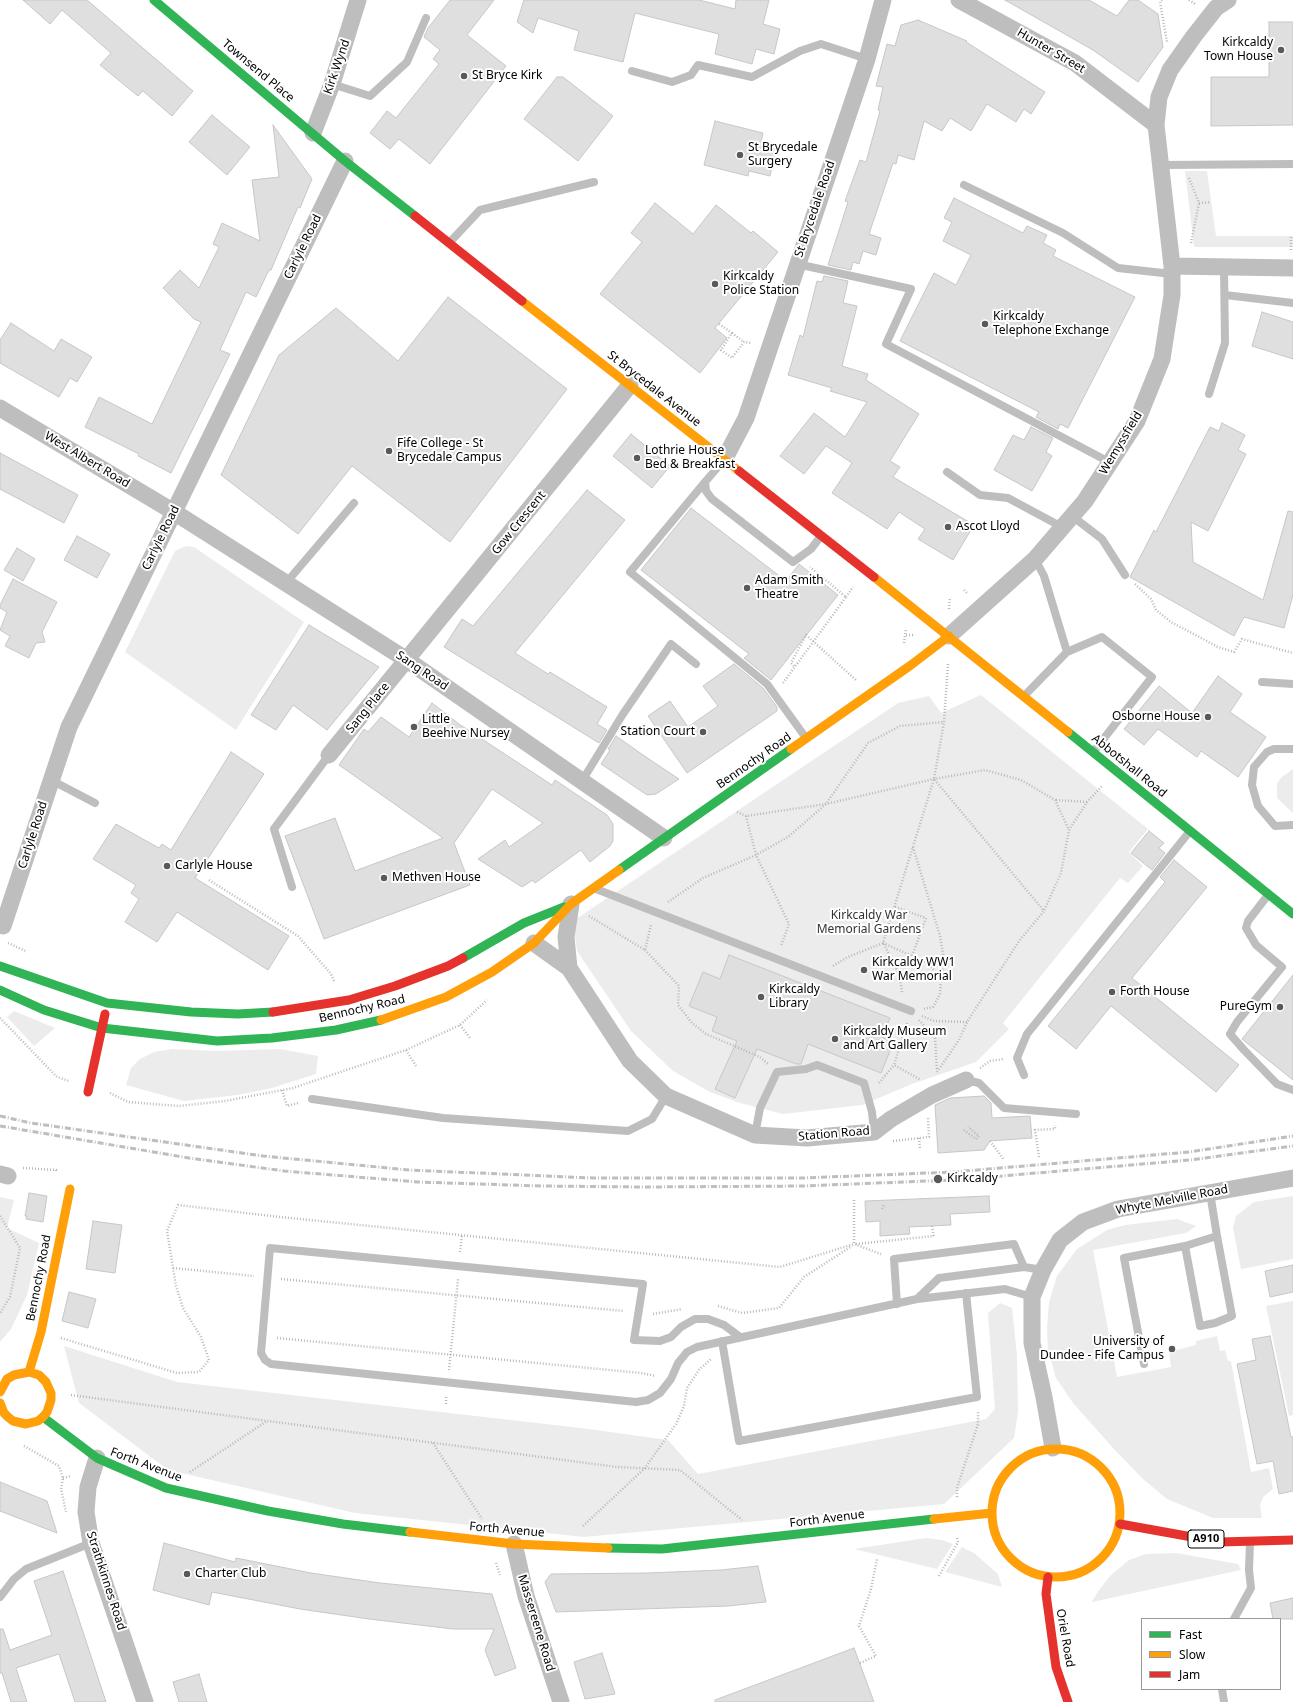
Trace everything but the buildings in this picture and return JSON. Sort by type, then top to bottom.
[{"type":"main road","name":"Townsend Place","points":[[154,0],[345,161]]},
{"type":"main road","name":"St Brycedale Avenue","points":[[345,161],[949,636]]},
{"type":"main road","name":"Bennochy Road","points":[[0,990],[44,1010],[102,1028],[217,1041],[272,1038],[336,1030],[377,1020],[446,997],[492,972],[534,943],[571,904],[911,665],[949,636]]},
{"type":"main road","name":"Abbotshall Road","points":[[949,636],[1293,914]]},
{"type":"main road","name":"Bennochy Road","points":[[0,966],[107,1003],[191,1012],[238,1014],[280,1012],[343,1002],[395,986],[448,966],[524,923],[571,904]]},
{"type":"main road","points":[[88,1088],[107,1003]]},
{"type":"main road","name":"Bennochy Road","points":[[29,1372],[41,1332],[70,1189]]},
{"type":"main road","points":[[0,1392],[7,1379],[14,1374],[29,1372],[43,1379],[51,1393],[50,1406],[43,1417],[32,1423],[19,1423],[8,1418],[0,1406]]},
{"type":"main road","name":"Forth Avenue","points":[[43,1417],[97,1458],[166,1488],[268,1511],[343,1524],[514,1544],[577,1548],[662,1549],[992,1513]]},
{"type":"main road","points":[[1053,1448],[1068,1449],[1081,1453],[1094,1460],[1105,1470],[1113,1482],[1121,1509],[1120,1524],[1116,1537],[1109,1550],[1094,1565],[1076,1575],[1062,1577],[1048,1577],[1033,1573],[1019,1566],[1008,1556],[999,1543],[994,1529],[992,1513],[993,1499],[997,1486],[1014,1463],[1026,1455],[1039,1450],[1053,1448]]},
{"type":"main road","name":"A910","points":[[1120,1524],[1220,1542],[1293,1540]]},
{"type":"main road","name":"Oriel Road","points":[[1048,1577],[1046,1594],[1052,1646],[1056,1667],[1068,1702]]},
{"type":"street","name":"Kirk Wynd","points":[[313,133],[332,84],[358,0]]},
{"type":"street","name":"St Brycedale Road","points":[[724,460],[746,418],[866,59],[883,0]]},
{"type":"street","name":"Hunter Street","points":[[959,0],[1075,63],[1156,126]]},
{"type":"street","name":"Wemyssfield","points":[[949,636],[1035,559],[1085,501],[1137,421],[1162,359],[1172,295],[1172,270],[1156,126],[1159,97],[1170,70],[1219,3]]},
{"type":"street","name":"Carlyle Road","points":[[3,926],[69,727],[345,161]]},
{"type":"street","points":[[1172,270],[1224,267],[1293,268]]},
{"type":"street","name":"Gow Crescent","points":[[407,660],[630,385]]},
{"type":"street","name":"West Albert Road","points":[[0,408],[174,512]]},
{"type":"street","name":"Sang Road","points":[[174,512],[407,660],[664,838]]},
{"type":"street","name":"Sang Place","points":[[329,755],[407,660]]},
{"type":"street","name":"Station Road","points":[[569,968],[566,937],[571,904]]},
{"type":"street","name":"Station Road","points":[[534,943],[569,968],[630,1061],[666,1096],[755,1135],[807,1138],[874,1132],[891,1119],[926,1098],[966,1080]]},
{"type":"street","name":"Whyte Melville Road","points":[[1053,1448],[1032,1343],[1032,1297],[1043,1270],[1060,1240],[1083,1222],[1118,1209],[1293,1178]]},
{"type":"street","name":"Strathkinnes Road","points":[[97,1458],[88,1487],[86,1512],[91,1543],[146,1702]]},
{"type":"street","name":"Massereene Road","points":[[514,1544],[526,1596],[561,1702]]},
{"type":"lane","points":[[332,84],[370,96],[407,62],[426,18]]},
{"type":"lane","points":[[632,71],[672,82],[691,76],[698,65],[752,77],[800,51],[822,44],[866,59]]},
{"type":"lane","points":[[1161,165],[1293,164]]},
{"type":"lane","points":[[450,243],[480,210],[594,182]]},
{"type":"lane","points":[[964,185],[1063,233],[1118,268],[1172,270]]},
{"type":"lane","points":[[797,264],[911,289],[886,344],[1111,462]]},
{"type":"lane","points":[[1209,394],[1225,343],[1224,267]]},
{"type":"lane","points":[[1225,294],[1293,303]]},
{"type":"lane","points":[[724,460],[630,572],[767,684],[807,738]]},
{"type":"lane","points":[[947,472],[980,495],[1008,498],[1067,522],[1102,539],[1125,575]]},
{"type":"lane","points":[[705,482],[706,491],[712,499],[793,562],[810,549],[821,536]]},
{"type":"lane","points":[[286,584],[354,503]]},
{"type":"lane","points":[[1035,559],[1044,576],[1067,652]]},
{"type":"lane","points":[[1024,697],[1067,652],[1102,637],[1152,677],[1093,753]]},
{"type":"lane","points":[[582,782],[623,714],[671,644],[696,664]]},
{"type":"lane","points":[[1262,682],[1293,684]]},
{"type":"lane","points":[[1293,749],[1274,748],[1267,752],[1254,767],[1252,785],[1258,806],[1275,826],[1293,825]]},
{"type":"lane","points":[[292,887],[274,829],[329,755]]},
{"type":"lane","points":[[51,780],[95,803]]},
{"type":"lane","points":[[1024,1075],[1017,1058],[1027,1034],[1191,831]]},
{"type":"lane","points":[[594,888],[911,1011]]},
{"type":"lane","points":[[1269,895],[1248,921],[1246,928],[1256,945],[1282,967],[1237,1022],[1230,1034],[1277,1084],[1293,1090]]},
{"type":"lane","points":[[755,1135],[760,1108],[778,1072],[806,1069],[817,1065],[864,1083],[872,1112],[874,1132]]},
{"type":"lane","points":[[966,1080],[980,1084],[1004,1108],[1076,1114]]},
{"type":"lane","points":[[312,1099],[443,1118],[628,1131],[652,1119],[666,1096]]},
{"type":"lane","points":[[1185,1246],[1200,1326],[1215,1323],[1232,1316],[1210,1193]]},
{"type":"lane","points":[[1144,1364],[1124,1258],[1185,1246],[1217,1236]]},
{"type":"lane","points":[[897,1304],[894,1259],[1014,1244],[1024,1267]]},
{"type":"lane","points":[[740,1337],[724,1325],[708,1319],[695,1319],[680,1327],[672,1337],[660,1341],[634,1340],[643,1284],[270,1248],[261,1353],[265,1360],[271,1364],[636,1402],[648,1400],[660,1393],[671,1379],[678,1363],[687,1352],[697,1347],[917,1299],[1006,1289],[1032,1297]]},
{"type":"lane","points":[[917,1299],[939,1278],[1024,1267],[1043,1270]]},
{"type":"lane","points":[[722,1341],[739,1441],[977,1397],[966,1293]]},
{"type":"lane","points":[[1235,1618],[1251,1588],[1249,1570],[1250,1541]]},
{"type":"lane","points":[[0,1597],[14,1579],[26,1569],[91,1543]]},
{"type":"lane","points":[[1222,1690],[1224,1702]]},
{"type":"path","points":[[1162,0],[1160,2],[1168,49]]},
{"type":"path","points":[[1189,0],[1196,5]]},
{"type":"path","points":[[1183,165],[1199,203],[1191,243]]},
{"type":"path","points":[[1199,203],[1211,202]]},
{"type":"path","points":[[719,324],[744,342],[770,345]]},
{"type":"path","points":[[732,333],[721,350],[732,358],[744,342]]},
{"type":"path","points":[[774,695],[846,596],[798,558]]},
{"type":"path","points":[[1125,575],[1151,599],[1156,610],[1170,622],[1218,647],[1234,652],[1242,639],[1293,653]]},
{"type":"path","points":[[900,977],[883,943],[934,779],[944,722],[950,596]]},
{"type":"path","points":[[903,600],[897,609],[906,627],[905,640],[900,649],[911,665]]},
{"type":"path","points":[[794,666],[791,663],[806,635],[871,693]]},
{"type":"path","points":[[645,950],[654,912],[703,878],[756,856],[788,837],[826,804],[868,743],[900,726],[944,722]]},
{"type":"path","points":[[715,803],[746,816],[826,804],[934,779],[985,770],[1020,780],[1055,800],[1087,802],[1069,830],[1061,873],[1044,911],[1019,941],[967,1022],[959,1040],[937,1072],[935,1038],[911,1011]]},
{"type":"path","points":[[934,779],[1044,911]]},
{"type":"path","points":[[1055,800],[1069,830]]},
{"type":"path","points":[[746,816],[756,856],[789,924],[776,959]]},
{"type":"path","points":[[911,1011],[933,1007],[940,994],[944,959],[940,936],[913,847]]},
{"type":"path","points":[[209,880],[298,936],[331,974],[343,1002]]},
{"type":"path","points":[[571,904],[645,950],[679,986],[678,1005],[692,1023],[706,1034],[760,1057],[778,1072]]},
{"type":"path","points":[[895,907],[926,918],[912,956]]},
{"type":"path","points":[[848,957],[883,943],[928,963],[941,979]]},
{"type":"path","points":[[911,1011],[934,1021],[967,1022]]},
{"type":"path","points":[[864,1083],[878,1086],[894,1065],[911,1011]]},
{"type":"path","points":[[0,1018],[57,1077],[128,1102],[178,1106],[225,1101],[293,1088],[406,1050],[460,1025],[470,1038]]},
{"type":"path","points":[[406,1050],[416,1066]]},
{"type":"path","points":[[966,1080],[990,1060],[1017,1058]]},
{"type":"path","points":[[894,1065],[918,1078]]},
{"type":"path","points":[[282,1090],[287,1106],[312,1099]]},
{"type":"path","points":[[888,1142],[929,1137],[926,1098]]},
{"type":"path","points":[[1034,1127],[1055,1125],[1055,1129],[1035,1130],[1039,1157]]},
{"type":"path","points":[[964,1130],[976,1139],[978,1136],[968,1127]]},
{"type":"path","points":[[919,1138],[920,1149]]},
{"type":"path","points":[[990,1141],[1004,1160]]},
{"type":"path","points":[[4,1175],[25,1167],[56,1170],[54,1188],[70,1189]]},
{"type":"path","points":[[854,1200],[854,1244]]},
{"type":"path","points":[[53,1336],[177,1372],[199,1372],[209,1360],[201,1337],[183,1308],[176,1286],[167,1231],[178,1205],[462,1235],[780,1266],[854,1244],[894,1259]]},
{"type":"path","points":[[882,1210],[884,1205]]},
{"type":"path","points":[[0,1216],[20,1248],[10,1297],[0,1313]]},
{"type":"path","points":[[446,1404],[462,1235]]},
{"type":"path","points":[[262,1336],[641,1373],[671,1379],[687,1388]]},
{"type":"path","points":[[577,1548],[578,1531],[645,1468],[676,1424],[684,1406],[687,1388],[699,1370],[713,1357],[723,1352]]},
{"type":"path","points":[[69,1394],[617,1467],[680,1470],[766,1538]]},
{"type":"path","points":[[939,1576],[958,1542],[956,1517],[957,1488],[978,1424],[977,1397]]},
{"type":"path","points":[[166,1488],[268,1420]]},
{"type":"path","points":[[432,1442],[496,1542]]},
{"type":"path","points":[[19,1443],[59,1466],[63,1478],[62,1489],[67,1516]]},
{"type":"path","points":[[63,1478],[70,1476]]},
{"type":"path","points":[[860,1663],[876,1656],[859,1626],[871,1589],[877,1559]]},
{"type":"path","points":[[494,1560],[497,1564],[501,1578]]},
{"type":"green space","points":[[1185,171],[1207,171],[1216,236],[1293,236],[1293,247],[1194,247]]},
{"type":"green space","points":[[186,546],[194,547],[304,622],[236,730],[125,652],[175,551]]},
{"type":"green space","name":"Kirkcaldy War Memorial Gardens","points":[[981,695],[1148,829],[1129,852],[1143,866],[1128,883],[1120,878],[1003,1023],[1009,1029],[976,1062],[912,1084],[862,1105],[783,1114],[740,1103],[710,1092],[673,1071],[631,1031],[577,951],[573,921],[898,703],[929,696],[941,713]]},
{"type":"green space","points":[[1293,769],[1293,813],[1277,798],[1277,783],[1282,777]]},
{"type":"green space","points":[[14,1011],[55,1028],[34,1046],[7,1017]]},
{"type":"green space","points":[[172,1049],[215,1051],[280,1049],[318,1056],[316,1074],[272,1088],[237,1095],[184,1101],[126,1085],[131,1068],[140,1059],[154,1052]]},
{"type":"green space","points":[[1293,1196],[1293,1259],[1241,1269],[1233,1228],[1236,1216],[1254,1202]]},
{"type":"green space","points":[[0,1197],[14,1200],[7,1228],[39,1243],[27,1295],[11,1329],[0,1342]]},
{"type":"green space","points":[[1177,1219],[1196,1226],[1186,1233],[1093,1250],[1117,1377],[1171,1367],[1169,1352],[1196,1345],[1196,1341],[1217,1336],[1220,1351],[1225,1350],[1228,1361],[1231,1361],[1251,1472],[1269,1468],[1273,1489],[1263,1497],[1260,1506],[1262,1518],[1213,1518],[1167,1499],[1143,1479],[1073,1403],[1056,1378],[1048,1350],[1047,1328],[1049,1302],[1057,1276],[1077,1249],[1107,1230],[1125,1225]]},
{"type":"green space","points":[[1293,1301],[1293,1415],[1289,1416],[1266,1306]]},
{"type":"green space","points":[[1000,1303],[1012,1308],[1017,1355],[1018,1412],[1014,1438],[944,1504],[584,1537],[355,1513],[168,1470],[79,1403],[64,1346],[177,1382],[581,1428],[668,1440],[698,1474],[986,1419],[995,1409],[988,1313]]},
{"type":"green space","points":[[926,1538],[942,1540],[953,1544],[937,1569],[854,1549]]},
{"type":"green space","points":[[962,1547],[974,1553],[998,1574],[1002,1587],[945,1572]]},
{"type":"green space","points":[[1176,1553],[1238,1564],[1241,1570],[1092,1602],[1110,1576],[1129,1560],[1146,1554]]},
{"type":"railway","points":[[0,1116],[31,1123],[263,1156],[409,1170],[593,1178],[803,1178],[953,1172],[1189,1152],[1293,1136]]},
{"type":"railway","points":[[0,1126],[189,1158],[284,1171],[418,1182],[541,1186],[803,1186],[954,1180],[1190,1160],[1293,1146]]},
{"type":"traffic: fast","points":[[154,0],[345,161],[415,216]]},
{"type":"traffic: fast","points":[[1068,732],[1293,914]]},
{"type":"traffic: fast","points":[[619,870],[791,749]]},
{"type":"traffic: fast","points":[[463,958],[524,923],[564,907]]},
{"type":"traffic: fast","points":[[0,966],[107,1003],[191,1012],[238,1014],[273,1012]]},
{"type":"traffic: fast","points":[[0,990],[44,1010],[102,1028],[217,1041],[272,1038],[336,1030],[381,1020]]},
{"type":"traffic: fast","points":[[43,1417],[97,1458],[166,1488],[268,1511],[343,1524],[410,1532]]},
{"type":"traffic: fast","points":[[608,1548],[662,1549],[934,1519]]},
{"type":"traffic: slow","points":[[522,301],[739,471]]},
{"type":"traffic: slow","points":[[874,577],[1068,732]]},
{"type":"traffic: slow","points":[[791,749],[911,665],[949,636]]},
{"type":"traffic: slow","points":[[381,1020],[446,997],[492,972],[534,943],[571,904],[619,870]]},
{"type":"traffic: slow","points":[[29,1372],[41,1332],[70,1189]]},
{"type":"traffic: slow","points":[[0,1392],[7,1379],[14,1375],[29,1372],[39,1375],[46,1382],[51,1393],[51,1400],[47,1412],[43,1417],[38,1421],[26,1424],[13,1421],[8,1417],[4,1413],[0,1403]]},
{"type":"traffic: slow","points":[[1050,1449],[1062,1449],[1081,1453],[1102,1467],[1116,1488],[1120,1513],[1116,1538],[1102,1559],[1081,1573],[1062,1577],[1050,1577],[1031,1573],[1010,1559],[996,1538],[992,1519],[992,1507],[996,1488],[1010,1467],[1031,1453],[1050,1449]]},
{"type":"traffic: slow","points":[[934,1519],[992,1513]]},
{"type":"traffic: slow","points":[[410,1532],[514,1544],[608,1548]]},
{"type":"traffic: jam","points":[[415,216],[522,301]]},
{"type":"traffic: jam","points":[[739,471],[874,577]]},
{"type":"traffic: jam","points":[[273,1012],[349,1000],[395,986],[448,966],[463,958]]},
{"type":"traffic: jam","points":[[88,1092],[105,1014]]},
{"type":"traffic: jam","points":[[1120,1524],[1220,1542],[1293,1540]]},
{"type":"traffic: jam","points":[[1048,1577],[1046,1594],[1056,1667],[1068,1702]]},
{"type":"place","name":"Kirkcaldy Town House","points":[[1281,50]]},
{"type":"place","name":"St Bryce Kirk","points":[[464,76]]},
{"type":"place","name":"St Brycedale Surgery","points":[[740,155]]},
{"type":"place","name":"Kirkcaldy Police Station","points":[[715,284]]},
{"type":"place","name":"Kirkcaldy Telephone Exchange","points":[[985,324]]},
{"type":"place","name":"Fife College - St Brycedale Campus","points":[[389,451]]},
{"type":"place","name":"Lothrie House Bed & Breakfast","points":[[637,458]]},
{"type":"place","name":"Ascot Lloyd","points":[[948,527]]},
{"type":"place","name":"Adam Smith Theatre","points":[[747,588]]},
{"type":"place","name":"Osborne House","points":[[1208,717]]},
{"type":"place","name":"Little Beehive Nursey","points":[[414,727]]},
{"type":"place","name":"Station Court","points":[[703,732]]},
{"type":"place","name":"Carlyle House","points":[[167,866]]},
{"type":"place","name":"Methven House","points":[[384,878]]},
{"type":"place","name":"Kirkcaldy WW1 War Memorial","points":[[864,970]]},
{"type":"place","name":"Forth House","points":[[1112,992]]},
{"type":"place","name":"Kirkcaldy Library","points":[[761,997]]},
{"type":"place","name":"PureGym","points":[[1280,1007]]},
{"type":"place","name":"Kirkcaldy Museum and Art Gallery","points":[[835,1039]]},
{"type":"place","name":"Kirkcaldy","points":[[938,1179]]},
{"type":"place","name":"University of Dundee - Fife Campus","points":[[1172,1349]]},
{"type":"place","name":"Charter Club","points":[[187,1574]]}]
